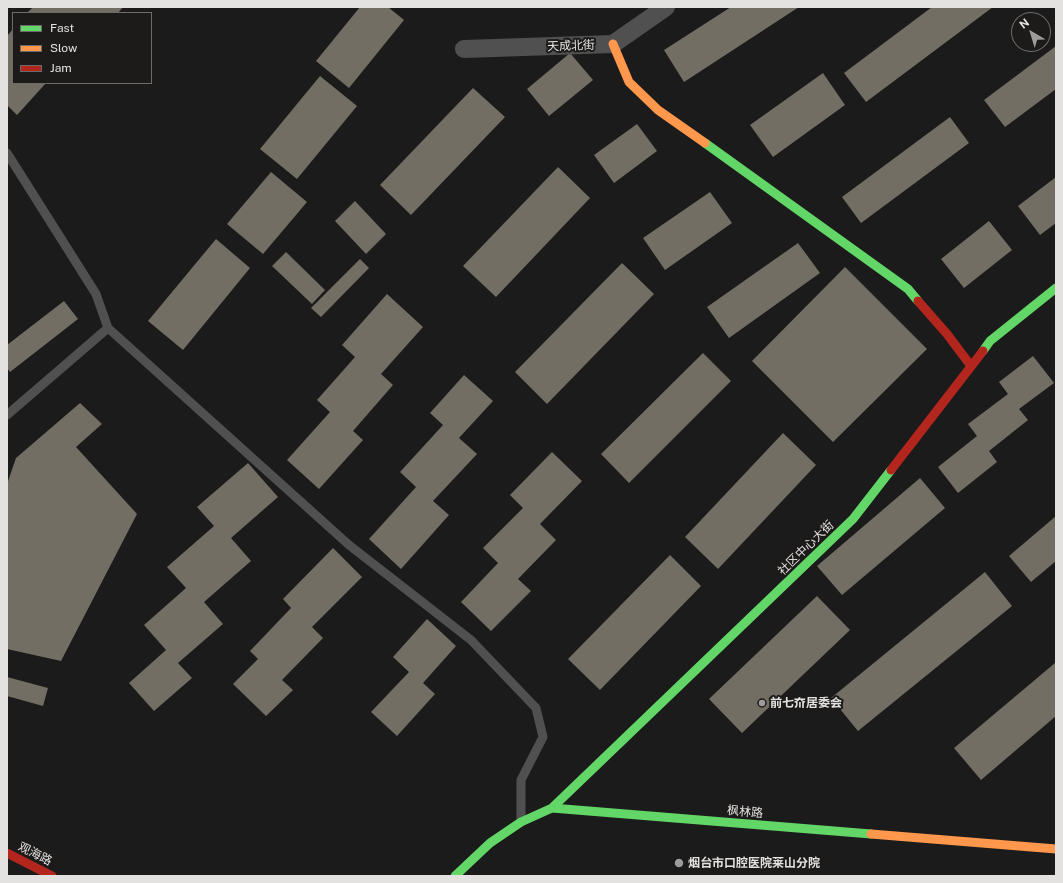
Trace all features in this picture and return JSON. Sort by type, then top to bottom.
[{"type":"street","points":[[666,7],[613,44],[628,82],[658,110],[908,289],[947,334],[971,366]]},
{"type":"street","name":"天成北街","points":[[464,49],[613,44]]},
{"type":"street","name":"社区中心大街","points":[[552,808],[854,519],[990,341],[1056,288]]},
{"type":"street","name":"枫林路","points":[[455,876],[490,843],[521,822],[552,808],[1056,849]]},
{"type":"street","name":"观海路","points":[[7,853],[52,876]]},
{"type":"lane","points":[[7,153],[96,294],[108,328],[349,545],[471,640],[536,708],[543,737],[521,780],[521,822]]},
{"type":"lane","points":[[7,415],[108,328]]},
{"type":"building","points":[[33,7],[123,7],[119,12],[28,12]]},
{"type":"building","points":[[360,7],[388,7],[404,20],[349,88],[316,61]]},
{"type":"building","points":[[731,7],[799,7],[684,82],[664,50]]},
{"type":"building","points":[[932,7],[993,7],[866,102],[844,73]]},
{"type":"building","points":[[12,30],[12,84],[45,84],[17,115],[7,105],[7,36]]},
{"type":"building","points":[[1056,46],[1056,89],[1005,127],[984,100],[1048,52],[1051,52],[1051,50]]},
{"type":"building","points":[[570,53],[593,80],[549,116],[527,89]]},
{"type":"building","points":[[823,73],[845,105],[773,157],[750,125]]},
{"type":"building","points":[[320,76],[357,106],[297,179],[260,149]]},
{"type":"building","points":[[473,88],[505,117],[411,215],[380,185]]},
{"type":"building","points":[[950,117],[969,143],[861,223],[842,197]]},
{"type":"building","points":[[637,124],[657,151],[614,183],[594,155]]},
{"type":"building","points":[[558,167],[590,198],[496,297],[463,266]]},
{"type":"building","points":[[271,172],[307,202],[263,254],[227,224]]},
{"type":"building","points":[[1056,177],[1056,223],[1040,235],[1018,206]]},
{"type":"building","points":[[710,192],[732,223],[665,270],[643,238]]},
{"type":"building","points":[[355,201],[386,234],[366,254],[335,221]]},
{"type":"building","points":[[989,221],[1012,250],[964,288],[941,259]]},
{"type":"building","points":[[216,239],[250,268],[183,350],[148,321]]},
{"type":"building","points":[[798,243],[820,273],[729,338],[707,307]]},
{"type":"building","points":[[286,252],[325,290],[312,304],[272,266]]},
{"type":"building","points":[[360,259],[369,268],[321,317],[311,308]]},
{"type":"building","points":[[622,263],[654,294],[547,404],[515,372]]},
{"type":"building","points":[[845,267],[927,349],[833,442],[752,361]]},
{"type":"building","points":[[387,294],[423,327],[381,374],[393,385],[353,431],[363,440],[319,489],[287,460],[330,412],[317,400],[355,357],[342,345]]},
{"type":"building","points":[[64,301],[78,319],[10,372],[7,368],[7,345]]},
{"type":"building","points":[[703,353],[731,381],[629,483],[601,454]]},
{"type":"building","points":[[1033,356],[1054,383],[1019,409],[1028,420],[989,451],[997,462],[958,493],[938,467],[977,436],[968,424],[1008,394],[999,382]]},
{"type":"building","points":[[464,375],[493,401],[459,438],[477,454],[433,501],[449,515],[401,569],[369,539],[416,487],[400,472],[443,425],[430,413]]},
{"type":"building","points":[[80,403],[102,424],[76,447],[137,514],[61,661],[7,649],[7,484],[16,458]]},
{"type":"building","points":[[783,433],[816,465],[718,569],[685,537]]},
{"type":"building","points":[[552,452],[582,481],[540,524],[556,540],[518,579],[531,591],[491,631],[461,602],[498,563],[483,548],[523,508],[510,495]]},
{"type":"building","points":[[248,463],[278,497],[231,538],[251,561],[204,602],[223,624],[178,663],[192,678],[154,711],[129,683],[166,650],[144,625],[186,588],[167,567],[214,526],[197,507]]},
{"type":"building","points":[[920,478],[945,508],[842,595],[817,566]]},
{"type":"building","points":[[1056,516],[1056,561],[1031,582],[1009,556]]},
{"type":"building","points":[[333,548],[362,577],[312,627],[323,638],[282,680],[293,690],[266,716],[233,684],[258,659],[250,651],[291,608],[283,599]]},
{"type":"building","points":[[670,555],[701,586],[600,690],[568,659]]},
{"type":"building","points":[[985,572],[1012,606],[858,731],[831,698]]},
{"type":"building","points":[[817,596],[850,630],[742,733],[709,699]]},
{"type":"building","points":[[427,619],[456,646],[423,683],[435,694],[397,736],[371,712],[409,672],[393,657]]},
{"type":"building","points":[[1055,663],[1056,716],[981,780],[954,748]]},
{"type":"building","points":[[7,677],[48,688],[43,706],[7,696]]},
{"type":"traffic: fast","points":[[705,143],[908,289],[918,301]]},
{"type":"traffic: fast","points":[[983,351],[990,341],[1056,288]]},
{"type":"traffic: fast","points":[[552,808],[853,519],[891,470]]},
{"type":"traffic: fast","points":[[455,876],[490,843],[521,822],[552,808],[871,834]]},
{"type":"traffic: slow","points":[[613,44],[629,82],[658,110],[705,143]]},
{"type":"traffic: slow","points":[[871,834],[1056,849]]},
{"type":"traffic: jam","points":[[918,301],[947,334],[971,366]]},
{"type":"traffic: jam","points":[[891,470],[983,351]]},
{"type":"traffic: jam","points":[[7,853],[52,876]]},
{"type":"place","name":"前七夼居委会","points":[[762,703]]},
{"type":"place","name":"烟台市口腔医院莱山分院","points":[[679,863]]}]
